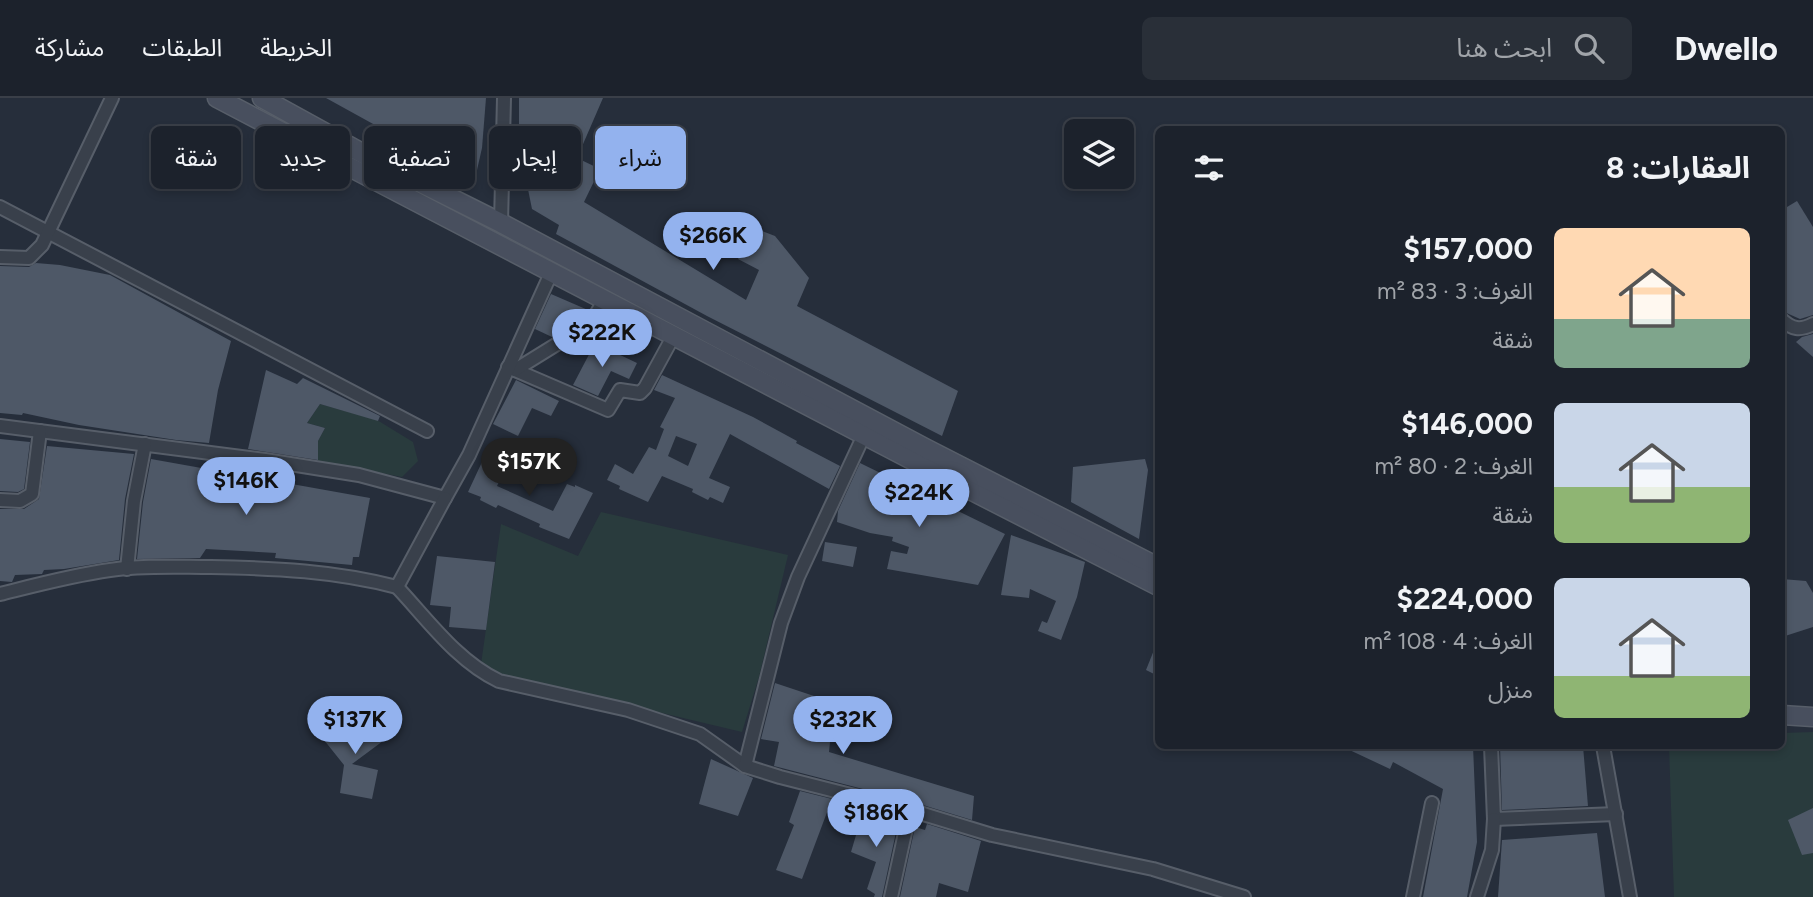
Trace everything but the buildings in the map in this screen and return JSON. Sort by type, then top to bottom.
[{"type":"main road","points":[[217,98],[1155,584]]},
{"type":"main road","points":[[262,98],[371,158],[501,223],[1155,565]]},
{"type":"main road","points":[[1785,715],[1813,717]]},
{"type":"street","points":[[0,257],[29,258],[42,245],[112,98]]},
{"type":"street","points":[[501,223],[504,98]]},
{"type":"street","points":[[0,207],[427,431]]},
{"type":"street","points":[[397,587],[469,455],[511,368],[552,271]]},
{"type":"street","points":[[511,368],[590,323],[605,299]]},
{"type":"street","points":[[1785,322],[1801,329],[1813,324]]},
{"type":"street","points":[[511,368],[608,410],[620,390],[636,394],[645,388],[674,335]]},
{"type":"street","points":[[0,426],[265,460],[359,475],[444,498]]},
{"type":"street","points":[[0,500],[20,501],[32,494],[40,431]]},
{"type":"street","points":[[745,766],[781,623],[798,577],[864,435]]},
{"type":"street","points":[[127,569],[134,501],[145,444]]},
{"type":"street","points":[[0,594],[112,569],[240,568],[324,573],[367,579],[397,587],[449,643],[483,673],[499,681],[628,710],[700,734],[745,766],[780,777],[910,810],[992,835],[1153,869],[1244,897]]},
{"type":"street","points":[[1477,897],[1492,850],[1490,749]]},
{"type":"street","points":[[1604,749],[1630,897]]},
{"type":"street","points":[[1413,897],[1432,803]]},
{"type":"street","points":[[891,897],[910,810]]},
{"type":"street","points":[[1493,819],[1616,814]]},
{"type":"shaded area","points":[[320,404],[377,420],[413,442],[418,461],[402,477],[318,461],[318,441],[325,428],[307,423]]},
{"type":"shaded area","points":[[601,512],[788,555],[759,677],[742,732],[486,671],[481,664],[501,524],[578,556]]},
{"type":"shaded area","points":[[1813,732],[1813,897],[1674,897],[1669,749],[1785,749],[1785,733]]}]
